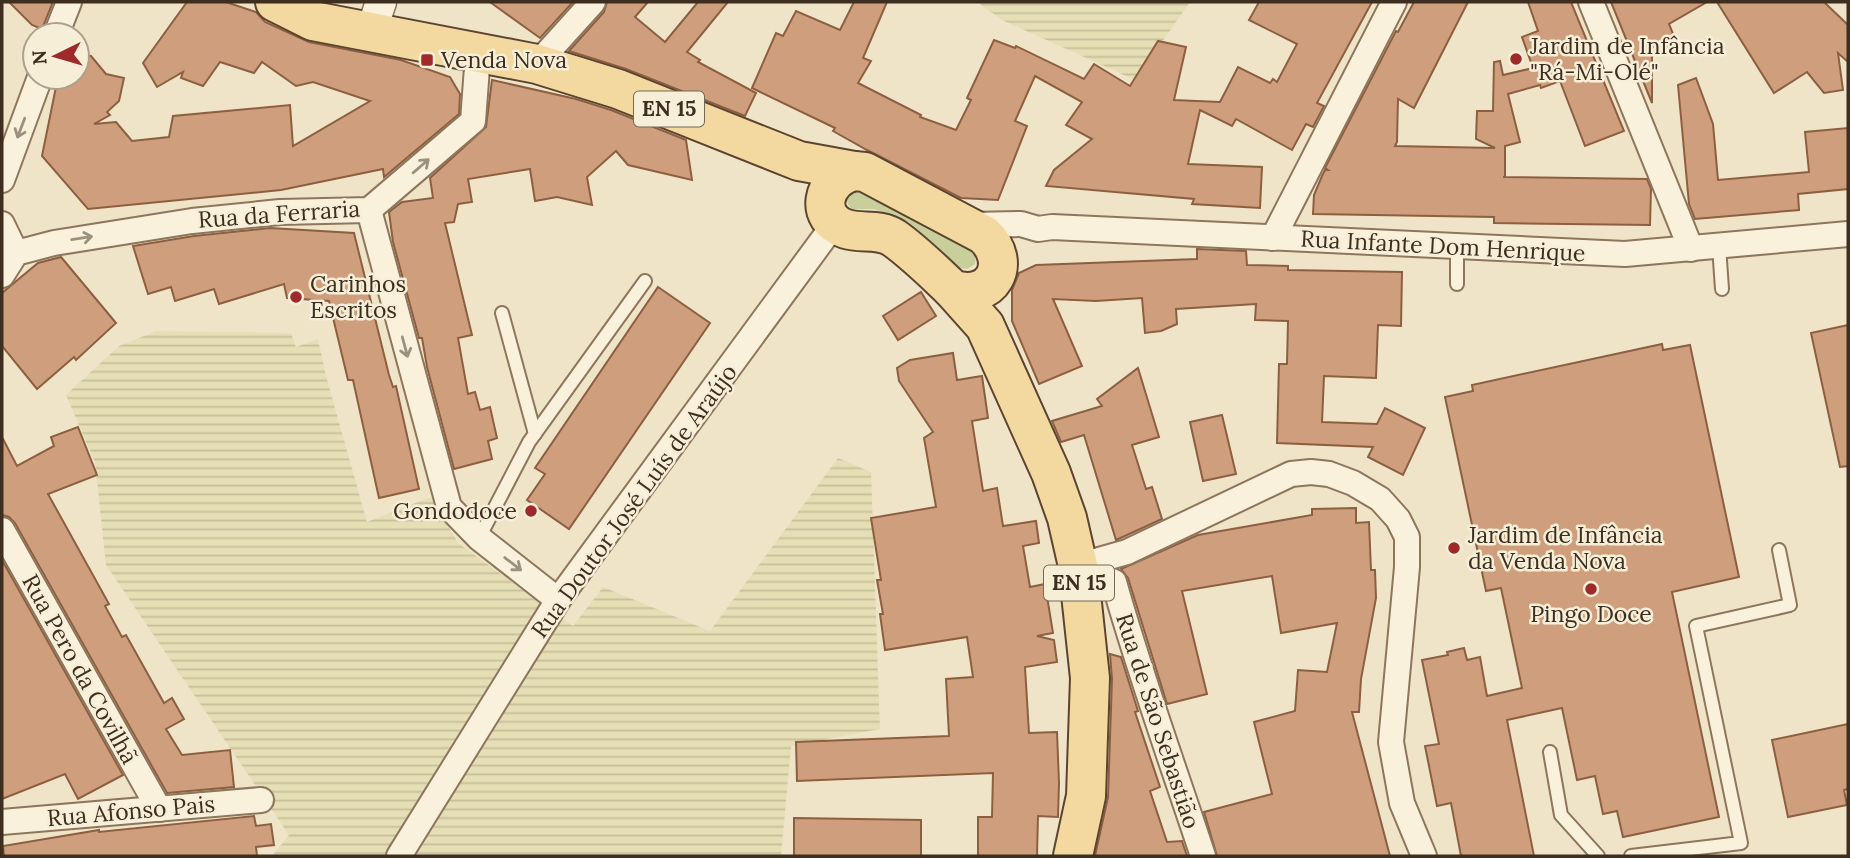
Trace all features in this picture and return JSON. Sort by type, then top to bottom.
[{"type":"main road","name":"EN 15","points":[[275,2],[313,21],[376,17],[478,54],[537,64],[618,89],[799,160]]},
{"type":"main road","points":[[799,160],[865,172],[984,235],[993,243],[998,254],[979,281],[892,236],[877,231],[845,229],[830,213],[799,160]]},
{"type":"main road","points":[[830,213],[827,191],[833,181],[842,174],[853,171]]},
{"type":"main road","name":"EN 15","points":[[979,281],[985,327],[1051,473],[1067,518],[1077,566],[1090,678],[1086,796],[1073,856]]},
{"type":"street","points":[[62,21],[69,2]]},
{"type":"street","points":[[537,64],[593,2]]},
{"type":"street","points":[[1273,239],[1394,2]]},
{"type":"street","points":[[1591,2],[1691,249]]},
{"type":"street","name":"Rua da Ferraria","points":[[16,254],[54,243],[192,221],[279,212],[369,210],[473,121],[478,54]]},
{"type":"street","points":[[2,180],[35,91]]},
{"type":"street","points":[[369,210],[449,507],[479,537],[558,600]]},
{"type":"street","name":"Rua Doutor José Luís de Araújo","points":[[399,856],[558,600],[830,213]]},
{"type":"street","points":[[2,224],[16,254],[2,275]]},
{"type":"street","name":"Rua Infante Dom Henrique","points":[[965,225],[1021,224],[1038,229],[1052,226],[1273,239],[1625,254],[1848,234]]},
{"type":"street","points":[[979,281],[1017,244],[1038,229]]},
{"type":"street","points":[[1077,566],[1127,552],[1291,474],[1329,474],[1353,483],[1380,499],[1398,519],[1408,537],[1391,742],[1402,803],[1424,856]]},
{"type":"street","name":"Rua Pero da Covilhã","points":[[2,530],[159,808]]},
{"type":"street","name":"Rua de São Sebastião","points":[[1077,566],[1114,582],[1128,632],[1203,856]]},
{"type":"street","name":"Rua Afonso Pais","points":[[2,822],[261,800]]},
{"type":"lane","points":[[1719,246],[1722,289]]},
{"type":"lane","points":[[1457,247],[1457,284]]},
{"type":"lane","points":[[479,537],[535,434],[645,281]]},
{"type":"lane","points":[[502,313],[535,434]]},
{"type":"lane","points":[[1631,856],[1741,843],[1696,626],[1790,605],[1779,550]]},
{"type":"lane","points":[[1550,752],[1561,815],[1598,856]]},
{"type":"shaded area","points":[[977,2],[1190,2],[1135,80],[1002,20]]},
{"type":"shaded area","points":[[156,331],[291,333],[296,347],[318,339],[367,522],[431,497],[458,543],[573,626],[603,587],[710,631],[838,458],[871,472],[880,729],[791,746],[781,856],[272,856],[289,835],[106,565],[95,462],[66,395],[119,346]]},
{"type":"green space","points":[[858,192],[970,248],[976,255],[975,264],[967,269],[959,268],[896,218],[874,209],[851,209],[847,196]]},
{"type":"building","points":[[9,2],[53,2],[45,21],[28,21]]},
{"type":"building","points":[[187,2],[226,2],[256,12],[265,22],[309,42],[401,60],[450,77],[460,94],[459,114],[384,177],[383,169],[281,190],[88,209],[42,156],[55,91],[91,91],[91,56],[106,74],[124,78],[119,101],[107,112],[110,115],[94,124],[116,122],[132,141],[169,137],[173,116],[290,105],[293,146],[370,101],[313,82],[296,86],[262,62],[254,73],[220,62],[203,86],[181,78],[183,72],[157,87],[143,63]]},
{"type":"building","points":[[490,2],[573,2],[540,38]]},
{"type":"building","points":[[607,2],[648,2],[635,17],[665,42],[698,2],[728,2],[687,52],[700,60],[698,62],[756,93],[745,116],[626,69],[569,51],[604,12]]},
{"type":"building","points":[[854,2],[887,2],[863,58],[871,61],[858,83],[921,115],[920,117],[956,130],[971,100],[967,98],[994,40],[1015,48],[1016,46],[1084,79],[1094,64],[1130,86],[1158,41],[1186,47],[1174,100],[1220,102],[1238,67],[1270,83],[1273,79],[1277,82],[1297,44],[1249,20],[1259,2],[1372,2],[1317,103],[1324,106],[1313,127],[1306,124],[1292,150],[1236,119],[1232,126],[1200,110],[1188,164],[1262,167],[1260,208],[1192,204],[1194,199],[1046,186],[1054,170],[1092,139],[1066,125],[1082,102],[1035,76],[1015,121],[1027,126],[998,200],[961,198],[867,150],[833,131],[835,128],[752,88],[776,33],[783,36],[796,11],[840,30]]},
{"type":"building","points":[[1414,2],[1468,2],[1414,108],[1398,99],[1395,146],[1495,148],[1476,139],[1477,111],[1493,111],[1494,62],[1500,61],[1503,75],[1533,68],[1522,37],[1538,31],[1528,2],[1571,2],[1624,131],[1585,146],[1560,81],[1541,88],[1540,85],[1508,94],[1520,142],[1505,146],[1503,177],[1647,179],[1651,189],[1650,225],[1494,223],[1494,217],[1313,214],[1314,195],[1325,170],[1328,170],[1325,168],[1396,31],[1398,32]]},
{"type":"building","points":[[1611,2],[1707,2],[1669,24],[1678,46],[1652,47],[1652,103]]},
{"type":"building","points":[[1717,2],[1824,2],[1848,25],[1848,62],[1838,53],[1843,90],[1824,93],[1807,72],[1774,93]]},
{"type":"building","points":[[1696,78],[1713,124],[1718,180],[1809,172],[1805,132],[1848,128],[1848,189],[1798,194],[1799,210],[1695,219],[1689,204],[1678,85]]},
{"type":"building","points":[[492,80],[576,99],[686,140],[692,180],[628,165],[616,151],[587,177],[592,205],[557,197],[535,201],[530,169],[468,179],[472,202],[458,204],[454,222],[445,223],[472,335],[458,338],[468,394],[475,392],[480,410],[490,407],[497,438],[488,441],[492,459],[454,469],[422,338],[419,338],[393,242],[389,212],[402,202],[433,198],[430,178],[486,127]]},
{"type":"building","points":[[270,228],[354,233],[389,375],[393,387],[396,386],[419,489],[379,498],[353,380],[348,380],[329,301],[287,298],[284,284],[219,304],[214,289],[175,301],[171,287],[148,294],[133,246]]},
{"type":"building","points":[[1197,249],[1246,251],[1247,265],[1288,266],[1288,270],[1402,272],[1401,326],[1378,325],[1376,378],[1324,376],[1322,422],[1377,424],[1385,408],[1425,428],[1403,475],[1368,457],[1373,447],[1277,443],[1279,364],[1287,364],[1288,321],[1255,320],[1256,304],[1176,309],[1177,324],[1161,331],[1145,333],[1142,298],[1096,301],[1053,299],[1082,366],[1039,384],[1012,321],[1012,290],[1019,273],[1036,265],[1197,259]]},
{"type":"building","points":[[61,257],[116,323],[76,360],[74,357],[37,389],[2,346],[2,293],[38,263]]},
{"type":"building","points":[[658,287],[710,323],[569,529],[527,500],[545,474],[535,468]]},
{"type":"building","points":[[921,292],[936,316],[898,340],[883,316]]},
{"type":"building","points":[[1848,325],[1848,466],[1840,467],[1811,333]]},
{"type":"building","name":"Pingo Doce","points":[[1662,344],[1663,350],[1690,345],[1739,577],[1672,592],[1719,817],[1623,837],[1617,811],[1603,814],[1595,776],[1577,780],[1562,708],[1507,720],[1534,856],[1461,856],[1451,803],[1437,806],[1425,746],[1439,744],[1422,660],[1448,655],[1447,652],[1464,648],[1467,660],[1480,657],[1487,696],[1522,688],[1501,588],[1486,591],[1445,397],[1473,391],[1472,385]]},
{"type":"building","points":[[953,353],[957,380],[982,376],[988,418],[972,421],[983,491],[997,488],[1003,526],[1036,521],[1039,543],[1023,546],[1030,587],[1045,584],[1053,633],[1037,636],[1054,640],[1057,662],[1025,667],[1029,733],[1057,732],[1059,783],[1058,817],[1038,816],[1037,856],[978,856],[978,817],[992,817],[993,773],[797,781],[796,742],[949,736],[946,679],[973,677],[967,637],[885,650],[880,614],[883,614],[877,580],[881,580],[871,518],[936,507],[924,438],[933,432],[899,381],[897,368],[910,360]]},
{"type":"building","points":[[1138,368],[1159,437],[1132,445],[1146,489],[1152,487],[1162,519],[1116,540],[1084,435],[1061,442],[1052,421],[1102,406],[1097,399]]},
{"type":"building","points":[[1222,415],[1236,474],[1203,481],[1190,422]]},
{"type":"building","points":[[78,427],[97,475],[48,494],[109,604],[105,606],[122,637],[126,635],[164,703],[172,698],[184,719],[166,729],[182,755],[230,750],[234,787],[167,793],[15,523],[2,515],[2,437],[17,466],[54,446],[51,437]]},
{"type":"building","points":[[1356,508],[1356,523],[1369,522],[1371,570],[1375,570],[1376,598],[1361,679],[1359,712],[1352,712],[1390,856],[1217,856],[1204,812],[1272,794],[1254,722],[1295,711],[1298,670],[1327,672],[1337,623],[1281,633],[1272,576],[1182,591],[1207,694],[1167,704],[1128,578],[1121,569],[1198,535],[1312,515],[1312,509]]},
{"type":"building","points":[[2,560],[123,775],[78,799],[65,774],[2,799]]},
{"type":"building","points":[[1110,654],[1121,657],[1138,711],[1135,712],[1160,787],[1150,791],[1167,842],[1182,841],[1187,856],[1095,856],[1108,797],[1112,679]]},
{"type":"building","points":[[1848,724],[1848,789],[1844,790],[1847,805],[1788,817],[1772,740]]},
{"type":"building","points":[[254,816],[256,826],[271,824],[274,845],[256,847],[257,856],[4,856],[3,846],[99,830]]},
{"type":"building","points":[[794,818],[921,820],[921,856],[794,856]]},
{"type":"place","name":"Jardim de Infância \"Rá-Mi-Olé\"","points":[[1516,59]]},
{"type":"place","name":"Venda Nova","points":[[427,60]]},
{"type":"place","name":"Carinhos Escritos","points":[[296,297]]},
{"type":"place","name":"Gondodoce","points":[[531,511]]},
{"type":"place","name":"Jardim de Infância da Venda Nova","points":[[1454,548]]},
{"type":"place","name":"Pingo Doce","points":[[1591,589]]}]
